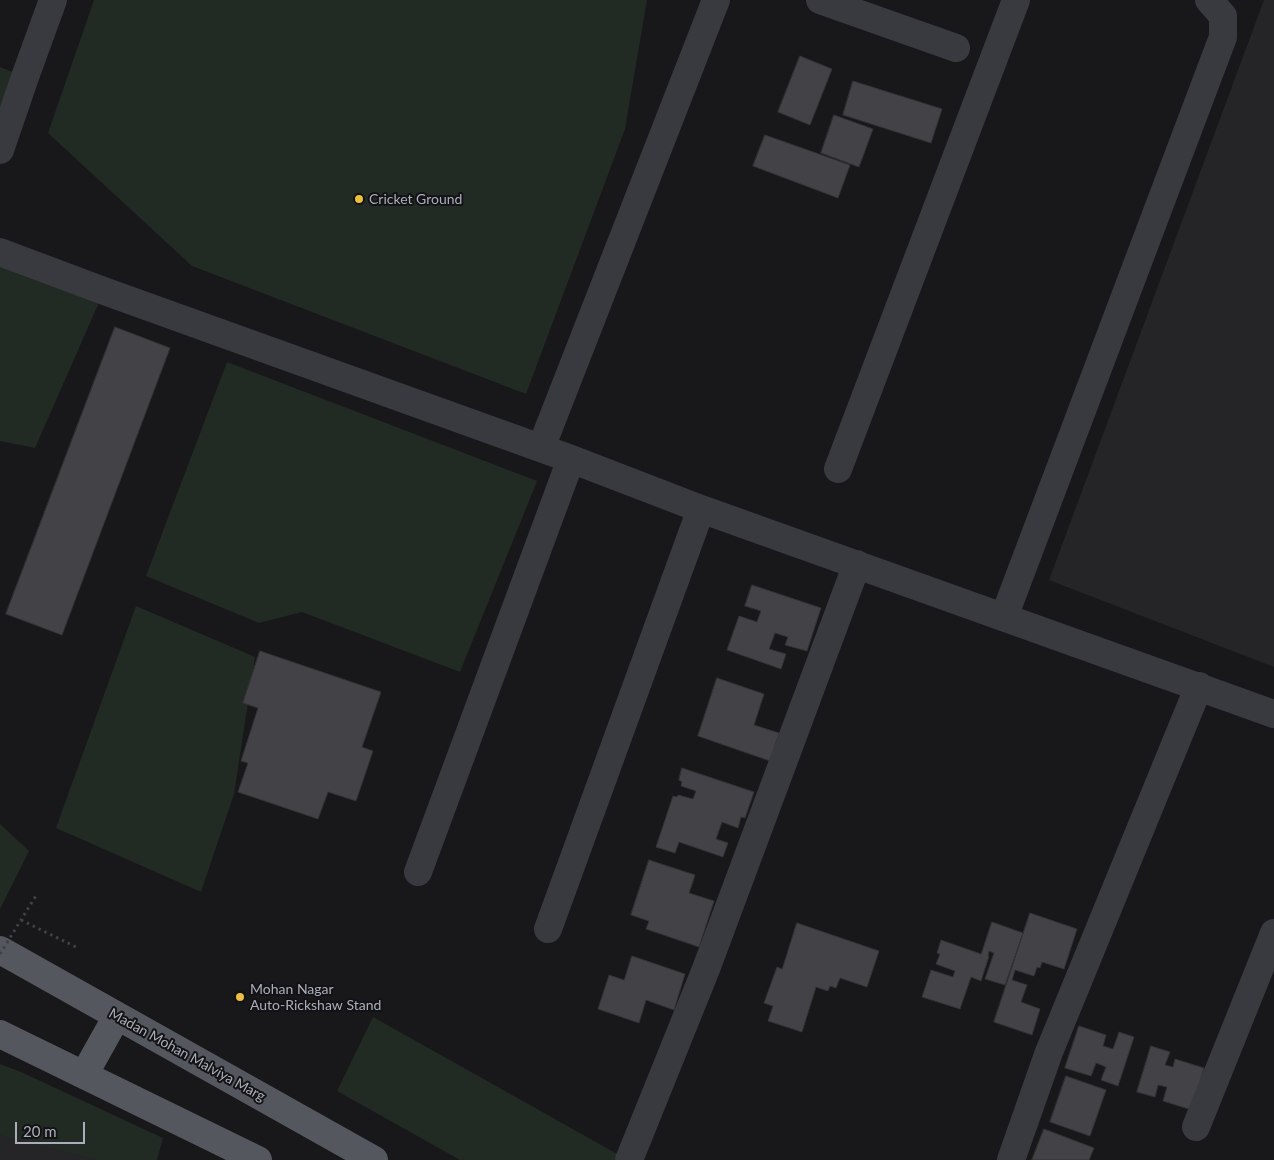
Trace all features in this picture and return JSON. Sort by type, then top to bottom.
[{"type":"main road","name":"Madan Mohan Malviya Marg","points":[[0,952],[374,1160]]},
{"type":"main road","points":[[84,1075],[117,1016]]},
{"type":"main road","points":[[0,1034],[258,1160]]},
{"type":"lane","points":[[0,150],[53,0]]},
{"type":"lane","points":[[541,448],[716,0]]},
{"type":"lane","points":[[820,0],[956,48]]},
{"type":"lane","points":[[838,468],[1016,0]]},
{"type":"lane","points":[[1004,617],[1223,37],[1223,16],[1210,0]]},
{"type":"lane","points":[[0,252],[541,448],[701,509],[1274,714]]},
{"type":"lane","points":[[418,872],[571,459]]},
{"type":"lane","points":[[548,928],[701,509]]},
{"type":"lane","points":[[629,1160],[706,969],[856,564]]},
{"type":"lane","points":[[1012,1160],[1049,1052],[1198,686]]},
{"type":"lane","points":[[1196,1127],[1274,933]]},
{"type":"path","points":[[0,952],[37,894]]},
{"type":"path","points":[[21,920],[76,947]]},
{"type":"shaded area","name":"Cricket Ground","points":[[94,0],[647,0],[625,129],[526,394],[192,266],[48,133]]},
{"type":"shaded area","points":[[1264,0],[1274,0],[1274,667],[1049,580]]},
{"type":"shaded area","points":[[0,67],[25,77],[0,146]]},
{"type":"shaded area","points":[[0,258],[104,291],[35,448],[0,441]]},
{"type":"shaded area","points":[[227,362],[537,481],[460,672],[302,612],[259,623],[146,576]]},
{"type":"shaded area","points":[[136,606],[255,657],[234,794],[201,892],[56,828]]},
{"type":"shaded area","points":[[0,824],[29,851],[0,909]]},
{"type":"shaded area","points":[[373,1017],[628,1160],[460,1160],[337,1091]]},
{"type":"shaded area","points":[[0,1064],[163,1138],[157,1160],[99,1160],[0,1135]]},
{"type":"shaded area","points":[[0,1126],[140,1160],[0,1160]]},
{"type":"building","points":[[800,56],[832,69],[810,125],[778,112]]},
{"type":"building","points":[[853,81],[942,109],[931,143],[843,115]]},
{"type":"building","points":[[834,115],[873,129],[859,167],[821,153]]},
{"type":"building","points":[[765,135],[850,165],[838,198],[753,166]]},
{"type":"building","points":[[115,327],[170,348],[62,635],[6,614]]},
{"type":"building","points":[[752,585],[821,608],[807,651],[785,645],[788,637],[775,633],[769,649],[786,654],[781,669],[727,650],[739,616],[757,622],[761,611],[745,606]]},
{"type":"building","points":[[260,651],[381,692],[362,747],[373,751],[356,801],[328,792],[318,819],[238,792],[248,763],[241,761],[258,708],[243,703]]},
{"type":"building","points":[[717,678],[764,694],[754,725],[779,733],[770,761],[698,736]]},
{"type":"building","points":[[682,768],[754,792],[745,818],[741,817],[738,828],[722,822],[716,839],[728,843],[723,857],[679,842],[675,853],[656,847],[673,796],[677,797],[678,795],[693,799],[696,791],[681,786],[682,782],[679,780]]},
{"type":"building","points":[[649,860],[695,875],[689,893],[714,901],[699,947],[646,929],[649,921],[631,915]]},
{"type":"building","points":[[1030,913],[1077,929],[1064,969],[1042,962],[1040,968],[1037,967],[1034,976],[1015,970],[1012,980],[1027,985],[1021,1002],[1040,1009],[1032,1035],[994,1022]]},
{"type":"building","points":[[992,922],[1023,933],[1005,985],[985,979],[994,953],[989,951],[981,981],[971,977],[960,1009],[922,997],[931,970],[953,977],[955,971],[936,964],[940,954],[937,953],[941,940],[981,954]]},
{"type":"building","points":[[797,923],[879,951],[867,987],[840,978],[836,988],[830,986],[828,991],[816,987],[802,1032],[768,1021],[773,1006],[764,1003],[777,967],[782,969]]},
{"type":"building","points":[[632,956],[685,974],[674,1010],[646,1000],[639,1023],[598,1009],[609,975],[624,980]]},
{"type":"building","points":[[1079,1026],[1106,1035],[1103,1046],[1113,1049],[1119,1032],[1134,1037],[1118,1086],[1101,1080],[1106,1067],[1096,1063],[1091,1076],[1065,1068]]},
{"type":"building","points":[[1151,1046],[1170,1052],[1165,1065],[1173,1067],[1175,1059],[1204,1068],[1192,1110],[1163,1101],[1167,1087],[1158,1085],[1155,1097],[1137,1092]]},
{"type":"building","points":[[1066,1076],[1106,1090],[1090,1136],[1050,1122]]},
{"type":"building","points":[[1044,1129],[1094,1148],[1089,1160],[1032,1160]]},
{"type":"place","name":"Cricket Ground","points":[[359,199]]},
{"type":"place","name":"Mohan Nagar Auto-Rickshaw Stand","points":[[240,997]]}]
